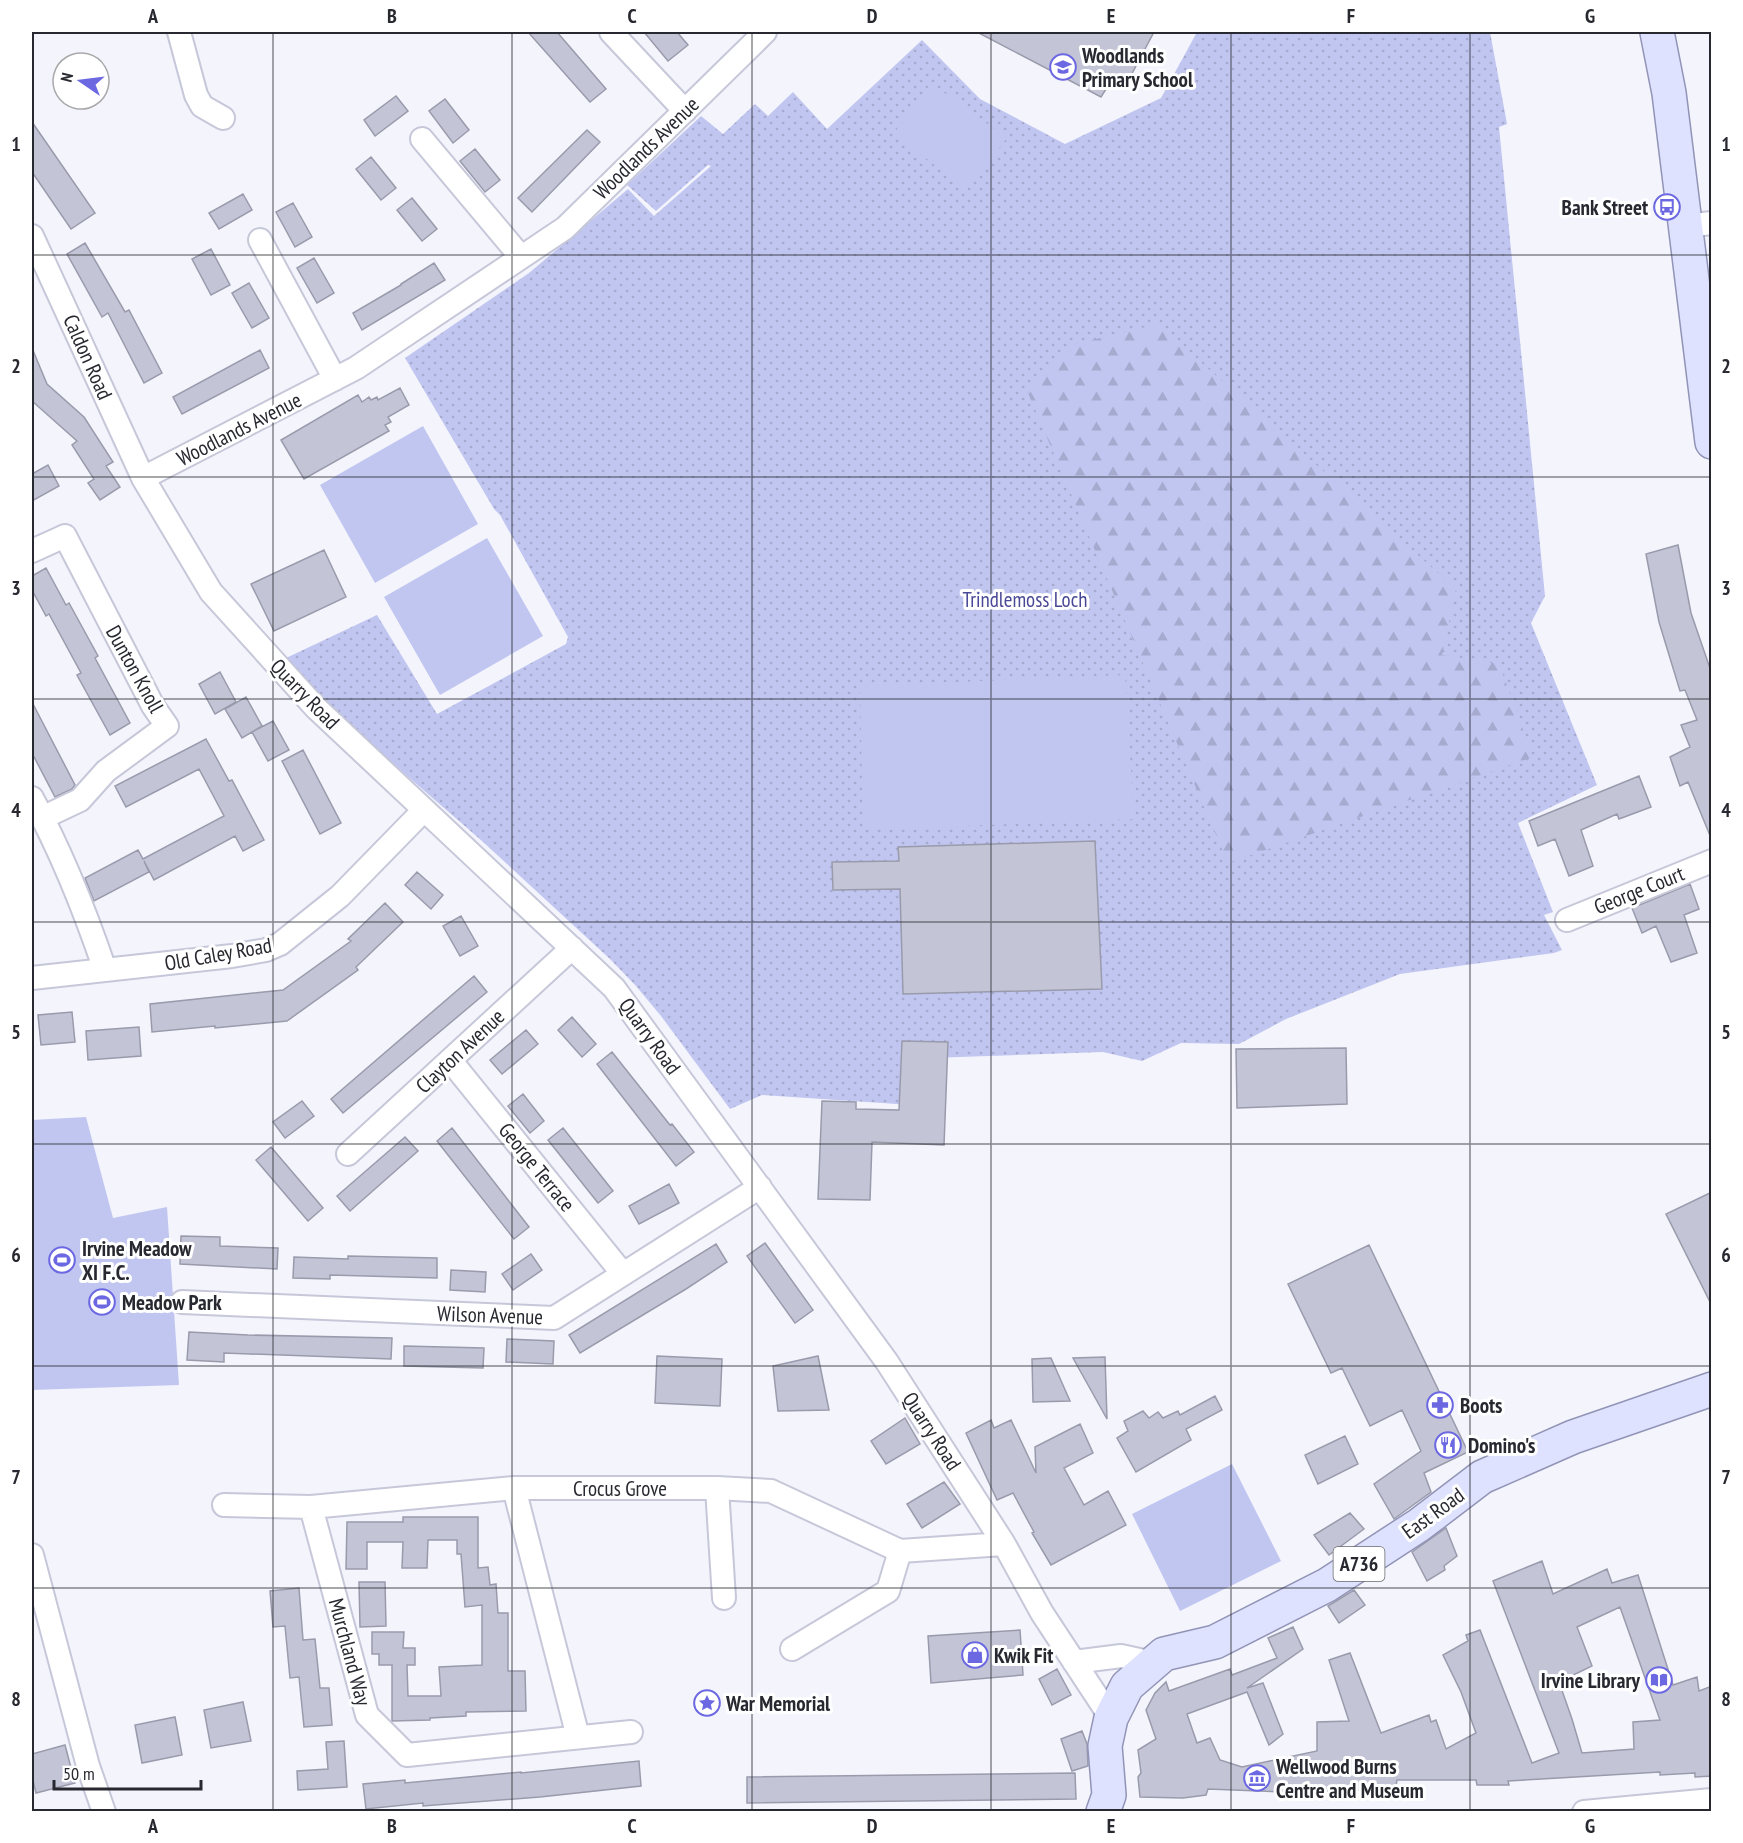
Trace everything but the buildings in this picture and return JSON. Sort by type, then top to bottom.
[{"type":"main road","points":[[1657,32],[1698,224],[1712,441]]},
{"type":"main road","name":"East Road","points":[[1103,1812],[1109,1795],[1105,1746],[1111,1718],[1127,1686],[1164,1654],[1215,1642],[1328,1585],[1419,1525],[1482,1477],[1573,1437],[1712,1389]]},
{"type":"street","points":[[179,32],[196,95],[202,106],[223,118]]},
{"type":"street","points":[[611,32],[685,111]]},
{"type":"street","name":"Woodlands Avenue","points":[[143,478],[356,368],[565,228],[765,32]]},
{"type":"street","points":[[422,139],[521,257]]},
{"type":"street","name":"Caldon Road","points":[[32,236],[143,478]]},
{"type":"street","points":[[260,240],[335,379]]},
{"type":"street","name":"Quarry Road","points":[[143,478],[211,592],[316,708],[614,988],[887,1362],[1004,1544],[1042,1613],[1111,1718]]},
{"type":"street","name":"Dunton Knoll","points":[[32,551],[65,536],[153,706],[167,726],[106,771],[80,800],[42,818]]},
{"type":"street","points":[[32,798],[87,917],[105,970]]},
{"type":"street","name":"Old Caley Road","points":[[32,978],[232,956],[266,950],[280,944],[340,896],[424,810]]},
{"type":"street","name":"George Court","points":[[1567,920],[1712,861]]},
{"type":"street","name":"Clayton Avenue","points":[[348,1154],[572,948]]},
{"type":"street","name":"George Terrace","points":[[450,1060],[623,1274]]},
{"type":"street","name":"Wilson Avenue","points":[[182,1302],[555,1318],[760,1187]]},
{"type":"street","points":[[514,1488],[578,1737]]},
{"type":"street","name":"Crocus Grove","points":[[224,1506],[311,1507],[514,1488],[717,1488],[771,1491],[900,1551],[1004,1544]]},
{"type":"street","points":[[717,1488],[724,1598]]},
{"type":"street","name":"Murchland Way","points":[[311,1507],[367,1715],[407,1755],[631,1732]]},
{"type":"street","points":[[792,1649],[888,1591],[900,1551]]},
{"type":"street","points":[[32,1555],[85,1754],[104,1812]]},
{"type":"street","points":[[1074,1662],[1122,1656],[1153,1663]]},
{"type":"street","points":[[1592,1811],[1712,1800]]},
{"type":"green space","name":"Trindlemoss Loch","points":[[1197,32],[1490,32],[1507,124],[1499,127],[1545,596],[1531,623],[1597,785],[1518,823],[1553,912],[1544,915],[1562,950],[1400,974],[1286,1019],[1239,1044],[1181,1043],[1142,1061],[1103,1052],[930,1058],[912,1105],[762,1095],[730,1109],[661,1016],[610,959],[482,841],[321,701],[284,659],[377,615],[437,714],[566,644],[568,637],[500,515],[494,509],[405,358],[529,273],[628,189],[654,216],[711,166],[708,165],[656,211],[627,185],[701,116],[723,134],[755,104],[768,116],[793,92],[827,129],[922,40],[980,99],[1065,144],[1161,98]]},
{"type":"green space","points":[[931,83],[1007,138],[966,190],[894,133]]},
{"type":"green space","points":[[1158,324],[1456,589],[1442,655],[1499,664],[1533,757],[1228,863],[1028,393],[1067,346]]},
{"type":"green space","points":[[423,426],[478,524],[375,583],[320,485]]},
{"type":"green space","points":[[487,538],[543,636],[440,695],[384,597]]},
{"type":"green space","points":[[1125,675],[1134,819],[863,830],[860,686]]},
{"type":"green space","name":"Meadow Park","points":[[86,1117],[113,1218],[167,1207],[179,1385],[32,1390],[32,1120]]},
{"type":"green space","points":[[1232,1464],[1281,1561],[1180,1611],[1132,1514]]},
{"type":"place","name":"Woodlands Primary School","points":[[1063,67]]},
{"type":"place","name":"Bank Street","points":[[1667,207]]},
{"type":"place","name":"Irvine Meadow XI F.C.","points":[[62,1260]]},
{"type":"place","name":"Meadow Park","points":[[102,1302]]},
{"type":"place","name":"Boots","points":[[1440,1405]]},
{"type":"place","name":"Domino's","points":[[1448,1445]]},
{"type":"place","name":"Kwik Fit","points":[[975,1655]]},
{"type":"place","name":"Irvine Library","points":[[1659,1680]]},
{"type":"place","name":"War Memorial","points":[[707,1703]]},
{"type":"place","name":"Wellwood Burns Centre and Museum","points":[[1257,1778]]}]
